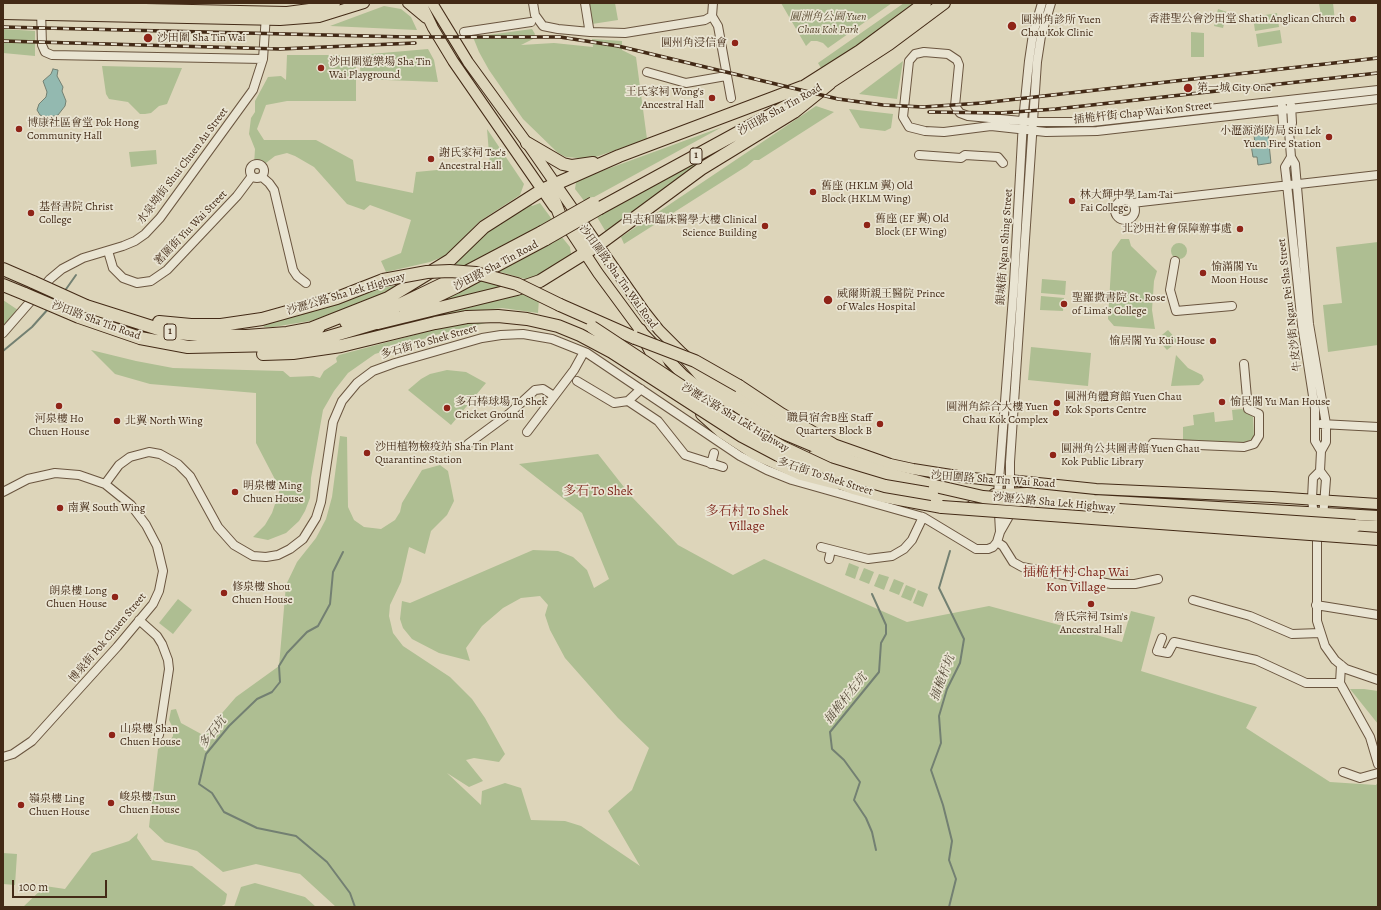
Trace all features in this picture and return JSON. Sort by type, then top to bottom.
[{"type":"highway","name":"沙田路 Sha Tin Road","points":[[3,285],[79,317],[140,338],[188,347],[276,345],[325,338],[378,323],[449,291],[802,87],[860,51],[925,3]]},
{"type":"highway","name":"沙田路 Sha Tin Road","points":[[598,204],[830,83],[889,44],[944,3]]},
{"type":"highway","points":[[378,323],[531,285],[554,273],[598,245],[701,169],[794,112],[830,83]]},
{"type":"highway","points":[[312,328],[388,298],[426,276],[450,260],[484,227],[542,190],[608,160],[802,87]]},
{"type":"highway","points":[[527,143],[563,164],[572,166],[608,160]]},
{"type":"highway","points":[[556,184],[552,191],[561,218]]},
{"type":"highway","points":[[576,216],[576,228],[586,245],[584,253]]},
{"type":"highway","name":"沙田路 Sha Tin Road","points":[[3,269],[86,306],[168,332],[220,336],[275,334],[351,321],[395,308],[544,235]]},
{"type":"highway","name":"沙瀝公路 Sha Lek Highway","points":[[122,318],[191,325],[239,323],[293,311],[383,280],[427,272],[450,271],[472,273],[517,284],[560,305],[739,423],[807,459],[855,477],[902,490],[932,494],[983,497],[1119,510],[1378,527]]},
{"type":"highway","points":[[560,305],[629,336],[696,361],[832,444]]},
{"type":"highway","name":"沙瀝公路 Sha Lek Highway","points":[[188,347],[244,355],[310,351],[353,344],[435,323],[466,318],[507,316],[548,323],[580,335],[601,346],[742,436],[778,456],[836,483],[883,496],[942,507],[1378,539]]},
{"type":"highway","points":[[640,330],[660,369],[708,421],[740,445],[774,464],[801,474],[836,483]]},
{"type":"highway","points":[[683,355],[719,393],[754,417],[790,437],[819,450],[885,473],[983,497]]},
{"type":"main road","points":[[3,6],[41,10],[266,15],[316,8],[336,3]]},
{"type":"main road","points":[[266,15],[280,20],[319,16],[364,3]]},
{"type":"main road","points":[[408,3],[429,20]]},
{"type":"main road","name":"沙田圍路 Sha Tin Wai Road","points":[[421,3],[429,20],[454,62],[584,253],[640,330],[683,375],[714,401],[755,427],[794,448],[835,464],[894,481],[920,486],[998,494],[1010,492],[1094,500],[1378,516]]},
{"type":"main road","name":"沙田圍路 Sha Tin Wai Road","points":[[432,3],[463,55],[556,184],[576,216],[650,320],[683,355],[722,385],[760,411],[802,433],[832,444],[913,469],[954,476],[1096,489],[1312,499],[1378,504]]},
{"type":"main road","points":[[3,14],[41,10]]},
{"type":"street","points":[[532,3],[535,15],[543,26],[590,32],[625,33],[705,20],[712,16]]},
{"type":"street","points":[[585,3],[589,28]]},
{"type":"street","points":[[713,3],[712,16],[718,26],[731,98]]},
{"type":"street","name":"銀城街 Ngan Shing Street","points":[[1010,492],[1004,480],[1023,125],[1033,34],[1042,3]]},
{"type":"street","name":"銀城街 Ngan Shing Street","points":[[998,494],[1004,480],[1037,62],[1051,3]]},
{"type":"street","points":[[41,10],[42,45],[46,52],[52,55],[263,59]]},
{"type":"street","name":"水泉坳街 Shui Chuen Au Street","points":[[3,333],[47,283],[62,269],[83,258],[135,241],[145,234],[160,218],[247,101],[257,83],[263,59],[266,15]]},
{"type":"street","points":[[464,32],[531,22]]},
{"type":"street","name":"插桅杆街 Chap Wai Kon Street","points":[[1023,125],[991,126],[944,132],[916,130],[909,127],[903,117],[909,61],[915,54],[924,52],[948,54],[954,57],[959,65],[955,106],[960,113],[968,116],[1032,126],[1058,132],[1107,130],[1282,106],[1378,99]]},
{"type":"street","points":[[647,72],[686,83],[726,76]]},
{"type":"street","name":"插桅杆街 Chap Wai Kon Street","points":[[1291,105],[1378,90]]},
{"type":"street","name":"牛皮沙街 Ngau Pei Sha Street","points":[[1291,105],[1292,123],[1289,131],[1291,157],[1295,164],[1309,324],[1326,424],[1326,442],[1321,451],[1320,471],[1326,479],[1324,500],[1319,513],[1315,533],[1317,540],[1316,605],[1320,633],[1328,652],[1341,666],[1353,672],[1378,680]]},
{"type":"street","name":"牛皮沙街 Ngau Pei Sha Street","points":[[1282,106],[1283,124],[1289,131]]},
{"type":"street","points":[[919,155],[961,158],[965,155],[998,157],[1003,163]]},
{"type":"street","name":"牛皮沙街 Ngau Pei Sha Street","points":[[1291,157],[1285,167],[1302,325],[1316,424],[1315,441],[1321,451]]},
{"type":"street","name":"窰圍街 Yiu Wai Street","points":[[108,251],[114,268],[123,278],[137,283],[151,281],[166,270],[237,196],[252,176],[250,172],[251,168],[256,164],[263,168],[264,172],[262,176],[274,190],[293,270],[297,276],[306,283]]},
{"type":"street","points":[[1132,203],[1378,174]]},
{"type":"street","points":[[252,176],[258,178],[262,176]]},
{"type":"street","points":[[1175,262],[1170,290],[1176,311],[1232,306]]},
{"type":"street","name":"多石街 To Shek Street","points":[[104,484],[118,465],[134,455],[153,452],[167,457],[178,464],[190,476],[218,527],[229,541],[243,552],[253,556],[266,558],[284,553],[300,542],[312,526],[321,502],[333,422],[342,401],[357,383],[373,371],[395,362],[482,338],[512,334],[535,335],[552,339],[584,352],[740,456],[767,470],[798,481],[923,517],[976,549],[988,550],[994,547],[997,542]]},
{"type":"street","points":[[527,432],[574,370],[584,352]]},
{"type":"street","points":[[1153,443],[1244,447],[1254,444],[1259,436],[1259,414],[1248,409],[1244,364]]},
{"type":"street","points":[[577,381],[608,402],[619,403],[628,401],[641,389]]},
{"type":"street","points":[[468,444],[495,425],[535,390],[544,389],[554,396]]},
{"type":"street","points":[[628,401],[658,421],[685,455],[723,467]]},
{"type":"street","points":[[1316,424],[1378,426]]},
{"type":"street","points":[[711,464],[714,453]]},
{"type":"street","name":"牛皮沙街 Ngau Pei Sha Street","points":[[1319,513],[1312,499],[1313,478],[1320,471]]},
{"type":"street","name":"博泉街 Pok Chuen Street","points":[[3,492],[28,479],[55,473],[79,475],[104,484],[117,492],[137,512],[154,539],[161,559],[163,571],[159,591],[153,604],[32,742],[13,754],[3,757]]},
{"type":"street","points":[[1010,492],[1008,518],[1000,532],[997,542],[1003,546],[1013,562],[1022,567],[1111,584],[1135,584],[1158,579]]},
{"type":"street","points":[[998,494],[1000,532]]},
{"type":"street","points":[[821,547],[868,559],[892,556],[904,549],[912,540],[923,517]]},
{"type":"street","points":[[829,559],[831,550]]},
{"type":"street","points":[[1193,600],[1250,616],[1292,634],[1320,633]]},
{"type":"street","points":[[1316,605],[1378,615]]},
{"type":"street","points":[[139,620],[157,636],[162,644],[168,660],[159,735]]},
{"type":"street","points":[[1162,638],[1157,651],[1168,653],[1174,642],[1256,660],[1306,683],[1340,683]]},
{"type":"street","points":[[1341,666],[1339,675],[1340,683],[1370,737],[1378,764]]},
{"type":"street","points":[[1343,772],[1360,778],[1378,773]]},
{"type":"green space","points":[[588,3],[615,3],[618,20],[592,24]]},
{"type":"green space","name":"圓洲角公園 Yuen Chau Kok Park","points":[[781,3],[892,3],[828,48],[823,43],[817,41],[811,41],[806,46]]},
{"type":"green space","points":[[904,3],[916,3],[837,60],[821,68],[818,63]]},
{"type":"green space","points":[[1319,3],[1333,3],[1335,21],[1322,23]]},
{"type":"green space","points":[[384,6],[401,9],[411,17],[417,30],[330,26]]},
{"type":"green space","points":[[1218,9],[1227,12],[1223,28],[1214,26]]},
{"type":"green space","points":[[1277,13],[1279,27],[1255,31],[1253,17]]},
{"type":"green space","points":[[3,29],[35,31],[35,56],[3,53]]},
{"type":"green space","points":[[532,29],[535,34],[533,39],[521,45],[554,43],[593,47],[592,39],[622,41],[622,50],[636,57],[647,139],[590,159],[566,157],[558,153],[523,119],[489,70],[473,37]]},
{"type":"green space","points":[[1280,30],[1282,43],[1258,47],[1256,34]]},
{"type":"green space","points":[[1191,32],[1204,33],[1204,57],[1191,57]]},
{"type":"green space","points":[[428,49],[434,60],[438,82],[361,79],[359,55]]},
{"type":"green space","points":[[287,55],[356,55],[356,101],[287,101],[266,105],[257,129],[264,140],[316,140],[353,160],[356,181],[413,193],[416,172],[490,165],[487,129],[524,184],[520,195],[480,221],[447,255],[430,262],[386,272],[381,261],[401,253],[411,220],[370,205],[364,210],[347,204],[314,167],[287,153],[275,156],[262,166],[254,165],[255,149],[249,134],[251,118],[255,112],[255,101],[268,77],[281,76],[286,80]]},
{"type":"green space","points":[[903,61],[897,99],[859,94]]},
{"type":"green space","points":[[102,66],[182,68],[167,104],[159,106],[151,113],[140,114],[128,102],[109,99],[106,94]]},
{"type":"green space","points":[[816,106],[834,112],[759,160],[754,160],[747,166],[624,244],[621,237]]},
{"type":"green space","points":[[849,109],[893,114],[891,128],[885,131],[860,128]]},
{"type":"green space","points":[[722,127],[585,202],[575,189],[576,182],[580,179]]},
{"type":"green space","points":[[744,134],[740,139],[606,232],[597,217]]},
{"type":"green space","points":[[156,150],[157,164],[131,167],[129,152]]},
{"type":"green space","points":[[528,200],[532,206],[540,203],[554,222],[470,267],[453,266],[470,245]]},
{"type":"green space","points":[[561,236],[570,247],[571,254],[569,257],[532,281],[497,271]]},
{"type":"green space","points":[[1121,239],[1129,239],[1131,246],[1157,271],[1154,281],[1152,310],[1155,329],[1114,326],[1108,319],[1112,252]]},
{"type":"green space","points":[[1378,242],[1378,345],[1328,352],[1323,305],[1342,303],[1336,247]]},
{"type":"green space","points":[[1176,243],[1182,243],[1187,248],[1185,257],[1182,259],[1176,259],[1171,254],[1171,248]]},
{"type":"green space","points":[[478,279],[508,285],[427,305]]},
{"type":"green space","points":[[1042,279],[1066,281],[1065,295],[1041,293]]},
{"type":"green space","points":[[397,285],[368,301],[341,312],[310,321],[273,327],[264,327],[262,323],[364,292]]},
{"type":"green space","points":[[522,291],[539,299],[538,313],[502,308],[466,312],[433,317],[375,333],[432,313]]},
{"type":"green space","points":[[1041,296],[1064,298],[1063,311],[1040,310]]},
{"type":"green space","points":[[3,300],[18,310],[3,326]]},
{"type":"green space","points":[[467,321],[494,321],[436,335],[375,354],[348,373],[334,391],[323,410],[311,478],[310,498],[305,511],[299,521],[286,533],[268,540],[253,537],[265,525],[272,513],[280,489],[256,443],[256,393],[150,384],[115,374],[91,350],[173,368],[283,371],[290,377],[313,376],[320,378],[324,371],[337,362],[336,358],[339,355]]},
{"type":"green space","points":[[1168,330],[1178,341],[1167,350],[1157,339]]},
{"type":"green space","points":[[1031,347],[1091,353],[1088,386],[1028,380]]},
{"type":"green space","points":[[1176,355],[1188,368],[1202,375],[1204,380],[1199,385],[1171,386]]},
{"type":"green space","name":"多石棒球場 To Shek Cricket Ground","points":[[447,370],[466,372],[486,383],[451,425],[408,390],[421,379],[430,374]]},
{"type":"green space","points":[[1242,409],[1253,417],[1254,437],[1246,443],[1183,441],[1183,427],[1194,425],[1193,415],[1214,412],[1215,422],[1233,420],[1232,410]]},
{"type":"green space","points":[[340,436],[347,437],[348,507],[354,520],[364,527],[381,529],[395,520],[400,512],[402,503],[422,470],[440,465],[448,471],[454,501],[447,515],[431,531],[425,554],[409,547],[401,582],[390,605],[389,616],[393,633],[403,646],[450,677],[472,699],[485,718],[505,754],[499,762],[474,758],[466,760],[483,781],[469,787],[447,773],[481,805],[482,791],[505,783],[521,788],[531,820],[565,821],[581,826],[640,866],[608,811],[632,790],[649,748],[618,718],[565,658],[550,630],[545,615],[548,605],[540,596],[521,598],[503,608],[482,626],[466,648],[470,661],[439,653],[412,639],[403,628],[400,619],[402,601],[410,603],[533,550],[558,551],[573,557],[587,570],[594,588],[609,579],[582,513],[519,464],[598,454],[631,496],[678,545],[733,575],[764,559],[907,622],[989,606],[1122,642],[1131,611],[1155,617],[1141,671],[1257,707],[1246,728],[1330,782],[1376,785],[1378,782],[1378,907],[336,907],[300,874],[256,864],[223,872],[197,851],[165,842],[149,827],[158,749],[169,742],[173,736],[173,728],[169,720],[171,710],[176,709],[181,723],[203,735],[236,697],[279,666],[286,585],[297,562],[316,538],[326,519],[332,497]]},
{"type":"green space","points":[[849,563],[859,567],[855,579],[845,575]]},
{"type":"green space","points":[[864,568],[874,572],[869,584],[859,580]]},
{"type":"green space","points":[[879,574],[889,577],[884,590],[874,586]]},
{"type":"green space","points":[[894,579],[904,583],[899,595],[889,591]]},
{"type":"green space","points":[[906,585],[916,589],[911,601],[901,597]]},
{"type":"green space","points":[[918,590],[928,594],[923,607],[913,603]]},
{"type":"green space","points":[[178,599],[192,610],[173,634],[159,623]]},
{"type":"green space","points":[[1350,689],[1378,691],[1378,724]]},
{"type":"green space","points":[[138,833],[137,838],[152,860],[192,866],[227,894],[225,904],[220,907],[23,907],[45,886],[65,889],[92,853],[129,841]]},
{"type":"green space","points":[[3,853],[17,854],[15,885],[3,884]]},
{"type":"green space","points":[[255,883],[305,897],[316,907],[234,907],[241,887]]},
{"type":"water","points":[[53,69],[58,70],[57,76],[63,87],[62,91],[66,101],[65,106],[58,115],[46,118],[40,115],[37,110],[39,104],[46,97],[47,92],[43,81],[51,74]]},
{"type":"water","points":[[1268,134],[1271,163],[1258,165],[1257,157],[1253,157],[1251,145],[1255,144],[1254,135]]},
{"type":"waterway","points":[[64,292],[76,275]]},
{"type":"waterway","points":[[3,351],[32,327],[49,308]]},
{"type":"waterway","name":"插桅杆坑","points":[[949,907],[956,879],[949,860],[952,841],[943,805],[931,770],[941,743],[939,716],[947,689],[960,663],[964,639],[939,588],[950,551]]},
{"type":"waterway","name":"多石坑","points":[[343,552],[333,572],[330,604],[318,626],[307,632],[287,653],[279,666],[280,682],[272,692],[257,699],[229,726],[206,754],[199,784],[212,793],[224,812],[257,828],[296,836],[327,862],[350,893],[355,907]]},
{"type":"waterway","name":"插桅杆左坑","points":[[872,594],[886,625],[886,634],[881,643],[879,672],[830,732],[832,749],[844,760],[860,782],[854,800],[866,818],[872,832],[876,850]]},
{"type":"railway","points":[[3,27],[407,37],[560,37],[618,46],[838,99],[883,105],[923,107],[982,103],[1378,58]]},
{"type":"railway","points":[[3,41],[280,49],[415,43]]},
{"type":"railway","points":[[929,112],[1000,113],[1056,109],[1378,73]]},
{"type":"place","name":"香港聖公會沙田堂 Shatin Anglican Church","points":[[1353,19]]},
{"type":"place","name":"圓洲角診所 Yuen Chau Kok Clinic","points":[[1012,26]]},
{"type":"place","name":"沙田圍 Sha Tin Wai","points":[[148,38]]},
{"type":"place","name":"圓州角浸信會","points":[[735,43]]},
{"type":"place","name":"沙田圍遊樂場 Sha Tin Wai Playground","points":[[321,68]]},
{"type":"place","name":"第一城 City One","points":[[1188,88]]},
{"type":"place","name":"王氏家祠 Wong's Ancestral Hall","points":[[712,98]]},
{"type":"place","name":"博康社區會堂 Pok Hong Community Hall","points":[[19,129]]},
{"type":"place","name":"小瀝源消防局 Siu Lek Yuen Fire Station","points":[[1329,137]]},
{"type":"place","name":"謝氏家祠 Tse's Ancestral Hall","points":[[431,159]]},
{"type":"place","name":"舊座 (HKLM 翼) Old Block (HKLM Wing)","points":[[813,192]]},
{"type":"place","name":"林大輝中學 Lam Tai Fai College","points":[[1072,201]]},
{"type":"place","name":"基督書院 Christ College","points":[[31,213]]},
{"type":"place","name":"舊座 (EF 翼) Old Block (EF Wing)","points":[[867,225]]},
{"type":"place","name":"呂志和臨床醫學大樓 Clinical Science Building","points":[[765,226]]},
{"type":"place","name":"北沙田社會保障辦事處","points":[[1240,229]]},
{"type":"place","name":"愉滿閣 Yu Moon House","points":[[1203,273]]},
{"type":"place","name":"威爾斯親王醫院 Prince of Wales Hospital","points":[[828,300]]},
{"type":"place","name":"聖羅撒書院 St. Rose of Lima's College","points":[[1064,304]]},
{"type":"place","name":"愉居閣 Yu Kui House","points":[[1213,341]]},
{"type":"place","name":"愉民閣 Yu Man House","points":[[1222,402]]},
{"type":"place","name":"圓洲角體育館 Yuen Chau Kok Sports Centre","points":[[1057,403]]},
{"type":"place","name":"河泉樓 Ho Chuen House","points":[[59,406]]},
{"type":"place","name":"多石棒球場 To Shek Cricket Ground","points":[[447,408]]},
{"type":"place","name":"圓洲角綜合大樓 Yuen Chau Kok Complex","points":[[1056,413]]},
{"type":"place","name":"北翼 North Wing","points":[[117,421]]},
{"type":"place","name":"職員宿舍B座 Staff Quarters Block B","points":[[880,424]]},
{"type":"place","name":"沙田植物檢疫站 Sha Tin Plant Quarantine Station","points":[[367,453]]},
{"type":"place","name":"圓洲角公共圖書館 Yuen Chau Kok Public Library","points":[[1053,455]]},
{"type":"place","name":"明泉樓 Ming Chuen House","points":[[235,492]]},
{"type":"place","name":"南翼 South Wing","points":[[60,508]]},
{"type":"place","name":"修泉樓 Shou Chuen House","points":[[224,593]]},
{"type":"place","name":"朗泉樓 Long Chuen House","points":[[115,597]]},
{"type":"place","name":"詹氏宗祠 Tsim's Ancestral Hall","points":[[1091,604]]},
{"type":"place","name":"山泉樓 Shan Chuen House","points":[[112,735]]},
{"type":"place","name":"峻泉樓 Tsun Chuen House","points":[[111,803]]},
{"type":"place","name":"嶺泉樓 Ling Chuen House","points":[[21,805]]},
{"type":"district","name":"多石 To Shek","points":[[598,492]]},
{"type":"district","name":"多石村 To Shek Village","points":[[747,520]]},
{"type":"district","name":"插桅杆村 Chap Wai Kon Village","points":[[1076,580]]}]
